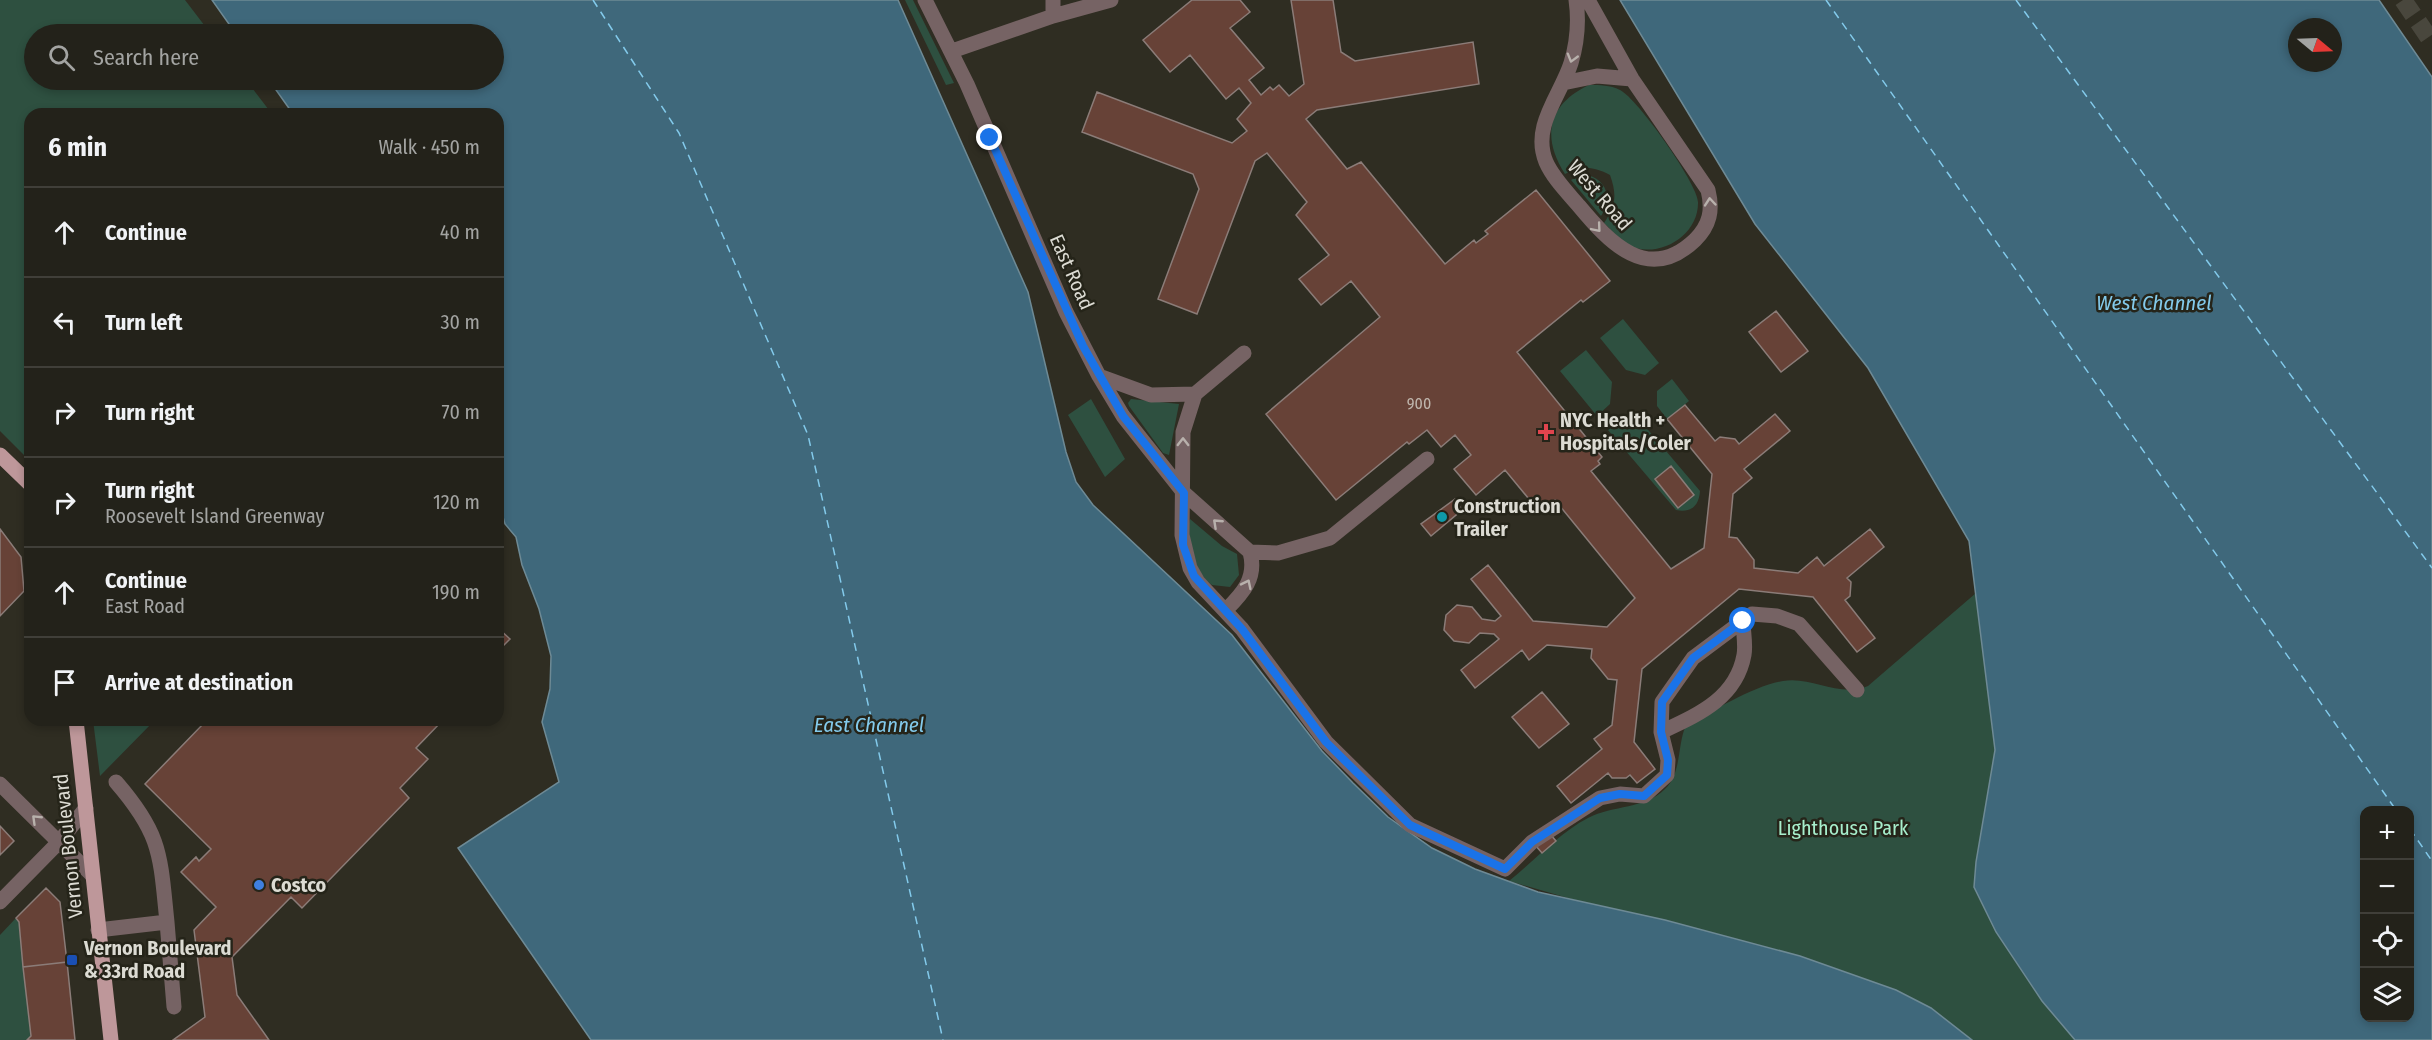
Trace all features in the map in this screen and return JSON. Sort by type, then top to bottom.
[{"type":"main road","points":[[0,455],[24,478]]},
{"type":"main road","name":"Vernon Boulevard","points":[[77,726],[111,1040]]},
{"type":"street","name":"East Road","points":[[925,0],[952,51],[1066,312],[1100,376],[1130,425],[1184,493],[1250,552]]},
{"type":"street","points":[[952,51],[1053,8],[1111,0]]},
{"type":"street","name":"West Road","points":[[1576,0],[1578,22],[1574,50],[1563,82],[1545,118],[1542,135],[1543,153],[1550,169],[1605,237],[1616,247],[1646,258],[1669,256],[1682,250],[1699,235],[1710,217],[1710,197],[1701,176],[1632,79],[1588,0]]},
{"type":"street","points":[[1563,82],[1597,76],[1632,79]]},
{"type":"street","points":[[1245,353],[1195,394],[1183,432],[1182,535],[1190,568],[1198,582],[1242,629],[1326,742],[1410,825],[1505,869],[1532,842],[1600,798],[1620,794],[1644,796],[1667,775],[1668,760],[1661,732],[1662,702],[1693,658],[1752,614],[1777,616],[1799,624],[1857,690]]},
{"type":"street","points":[[1100,376],[1151,395],[1195,394]]},
{"type":"street","points":[[1226,610],[1248,586],[1252,572],[1250,552],[1278,553],[1329,538],[1427,459]]},
{"type":"street","points":[[1661,732],[1700,714],[1728,693],[1744,654],[1743,621]]},
{"type":"street","points":[[116,782],[140,809],[156,842],[167,922],[174,1008]]},
{"type":"street","points":[[0,784],[92,875]]},
{"type":"street","points":[[0,902],[59,842],[86,808]]},
{"type":"street","points":[[98,930],[167,922]]},
{"type":"green space","points":[[0,0],[185,0],[203,24],[24,24],[24,90],[254,90],[267,108],[24,108],[24,455],[0,431]]},
{"type":"green space","points":[[905,0],[913,0],[954,83],[946,85]]},
{"type":"green space","points":[[1589,85],[1612,87],[1628,96],[1652,124],[1688,178],[1698,202],[1696,215],[1691,226],[1673,243],[1649,250],[1624,243],[1604,223],[1614,200],[1614,188],[1610,175],[1588,168],[1565,174],[1557,160],[1551,135],[1557,112],[1575,93]]},
{"type":"green space","points":[[1588,175],[1600,182],[1606,192],[1606,204],[1601,216],[1571,180],[1578,176]]},
{"type":"green space","points":[[1623,319],[1659,363],[1645,375],[1626,370],[1600,338]]},
{"type":"green space","points":[[1586,350],[1612,382],[1610,404],[1597,416],[1560,371]]},
{"type":"green space","points":[[1672,379],[1689,401],[1667,419],[1657,406],[1657,391]]},
{"type":"green space","points":[[1091,399],[1125,459],[1105,477],[1068,415]]},
{"type":"green space","points":[[1131,399],[1179,404],[1169,455],[1163,453],[1129,406]]},
{"type":"green space","points":[[1623,417],[1638,418],[1700,491],[1698,501],[1693,507],[1676,510],[1608,430]]},
{"type":"green space","points":[[1190,519],[1222,546],[1237,554],[1239,575],[1230,587],[1212,585],[1196,564],[1190,545]]},
{"type":"green space","name":"Lighthouse Park","points":[[1976,593],[1996,750],[1976,862],[1974,887],[1996,932],[2042,1001],[2075,1040],[1972,1040],[1931,1008],[1896,990],[1800,956],[1665,920],[1585,903],[1509,881],[1577,824],[1598,814],[1638,804],[1665,789],[1677,767],[1686,725],[1747,693],[1783,681],[1804,681],[1847,690],[1868,686]]},
{"type":"green space","points":[[94,726],[149,726],[100,776]]},
{"type":"green space","points":[[16,918],[19,922],[31,1036],[27,1040],[0,1040],[0,935]]},
{"type":"water","name":"East Channel","points":[[212,0],[898,0],[1028,292],[1066,452],[1076,482],[1093,505],[1232,635],[1322,751],[1388,817],[1432,848],[1475,869],[1538,892],[1665,920],[1800,956],[1896,990],[1931,1008],[1972,1040],[591,1040],[458,848],[559,782],[542,722],[550,689],[551,656],[539,609],[522,565],[516,537],[504,520],[504,108],[289,108],[276,90],[504,90],[504,24],[229,24]]},
{"type":"water","name":"West Channel","points":[[1620,0],[2379,0],[2432,77],[2432,1040],[2075,1040],[2042,1001],[1996,932],[1974,887],[1976,862],[1995,750],[1969,541],[1868,368],[1755,224]]},
{"type":"building","points":[[1192,0],[1240,0],[1250,12],[1230,28],[1264,68],[1249,80],[1261,95],[1270,87],[1273,90],[1279,85],[1289,96],[1304,84],[1291,0],[1333,0],[1341,52],[1355,61],[1473,42],[1479,84],[1317,110],[1306,119],[1347,169],[1361,162],[1445,264],[1474,240],[1476,243],[1488,234],[1485,231],[1536,190],[1610,281],[1583,302],[1581,300],[1517,352],[1602,457],[1598,461],[1600,464],[1591,471],[1671,569],[1704,548],[1712,474],[1667,419],[1685,405],[1715,441],[1720,437],[1735,439],[1739,444],[1775,414],[1790,431],[1744,469],[1752,478],[1733,494],[1729,537],[1737,538],[1754,560],[1754,568],[1798,573],[1817,557],[1824,566],[1870,529],[1884,547],[1847,578],[1851,582],[1850,596],[1845,600],[1875,638],[1857,652],[1813,597],[1739,589],[1642,669],[1634,742],[1655,769],[1637,783],[1630,775],[1626,778],[1612,778],[1608,773],[1571,803],[1557,786],[1602,749],[1594,739],[1612,725],[1617,680],[1608,679],[1591,658],[1592,649],[1547,645],[1529,660],[1522,650],[1475,688],[1461,670],[1499,639],[1494,634],[1480,633],[1469,643],[1454,641],[1444,630],[1446,615],[1457,605],[1472,607],[1482,619],[1495,621],[1501,616],[1471,579],[1488,565],[1533,621],[1607,627],[1635,598],[1555,500],[1545,508],[1543,506],[1538,510],[1505,470],[1476,495],[1454,469],[1471,455],[1455,435],[1441,447],[1427,430],[1409,444],[1407,442],[1336,500],[1266,414],[1380,317],[1351,281],[1321,305],[1299,279],[1329,255],[1296,215],[1307,202],[1267,153],[1255,161],[1197,314],[1158,299],[1199,189],[1193,174],[1082,132],[1097,92],[1232,143],[1247,131],[1237,119],[1251,103],[1239,88],[1226,99],[1190,55],[1170,72],[1143,40]]},
{"type":"building","points":[[1776,311],[1808,351],[1781,372],[1749,332]]},
{"type":"building","points":[[1671,466],[1694,495],[1678,508],[1655,479]]},
{"type":"building","name":"Construction Trailer","points":[[1455,499],[1462,510],[1431,536],[1421,524]]},
{"type":"building","points":[[0,529],[21,557],[24,591],[0,616]]},
{"type":"building","points":[[504,634],[510,639],[504,645]]},
{"type":"building","points":[[1542,692],[1569,724],[1539,748],[1512,717]]},
{"type":"building","name":"Costco","points":[[201,726],[437,726],[416,748],[428,759],[400,788],[409,798],[302,908],[291,897],[232,957],[237,995],[269,1040],[173,1040],[205,1017],[194,930],[216,907],[181,872],[196,857],[199,861],[211,849],[145,784]]},
{"type":"building","points":[[0,826],[14,841],[0,855]]},
{"type":"building","points":[[1550,834],[1556,841],[1542,853],[1536,846]]},
{"type":"building","points":[[46,888],[60,902],[67,962],[23,967],[19,922],[16,918]]},
{"type":"building","points":[[67,962],[75,1040],[27,1040],[31,1036],[23,967]]},
{"type":"ferry route","points":[[593,0],[679,133],[808,435],[943,1040]]},
{"type":"ferry route","points":[[1826,0],[2393,806]]},
{"type":"ferry route","points":[[2016,0],[2432,568]]},
{"type":"ferry route","points":[[2414,835],[2432,861]]},
{"type":"tunnel","points":[[2403,0],[2432,42]]},
{"type":"place","name":"NYC Health + Hospitals/Coler","points":[[1546,432]]},
{"type":"place","name":"Construction Trailer","points":[[1442,517]]},
{"type":"place","name":"Costco","points":[[259,885]]},
{"type":"place","name":"Vernon Boulevard & 33rd Road","points":[[72,960]]},
{"type":"route","points":[[990,138],[1083,346],[1123,416],[1184,493],[1183,545],[1194,576],[1242,629],[1326,742],[1410,825],[1505,869],[1532,842],[1600,798],[1620,794],[1644,796],[1667,775],[1668,760],[1661,732],[1662,702],[1693,658],[1743,621]]}]
